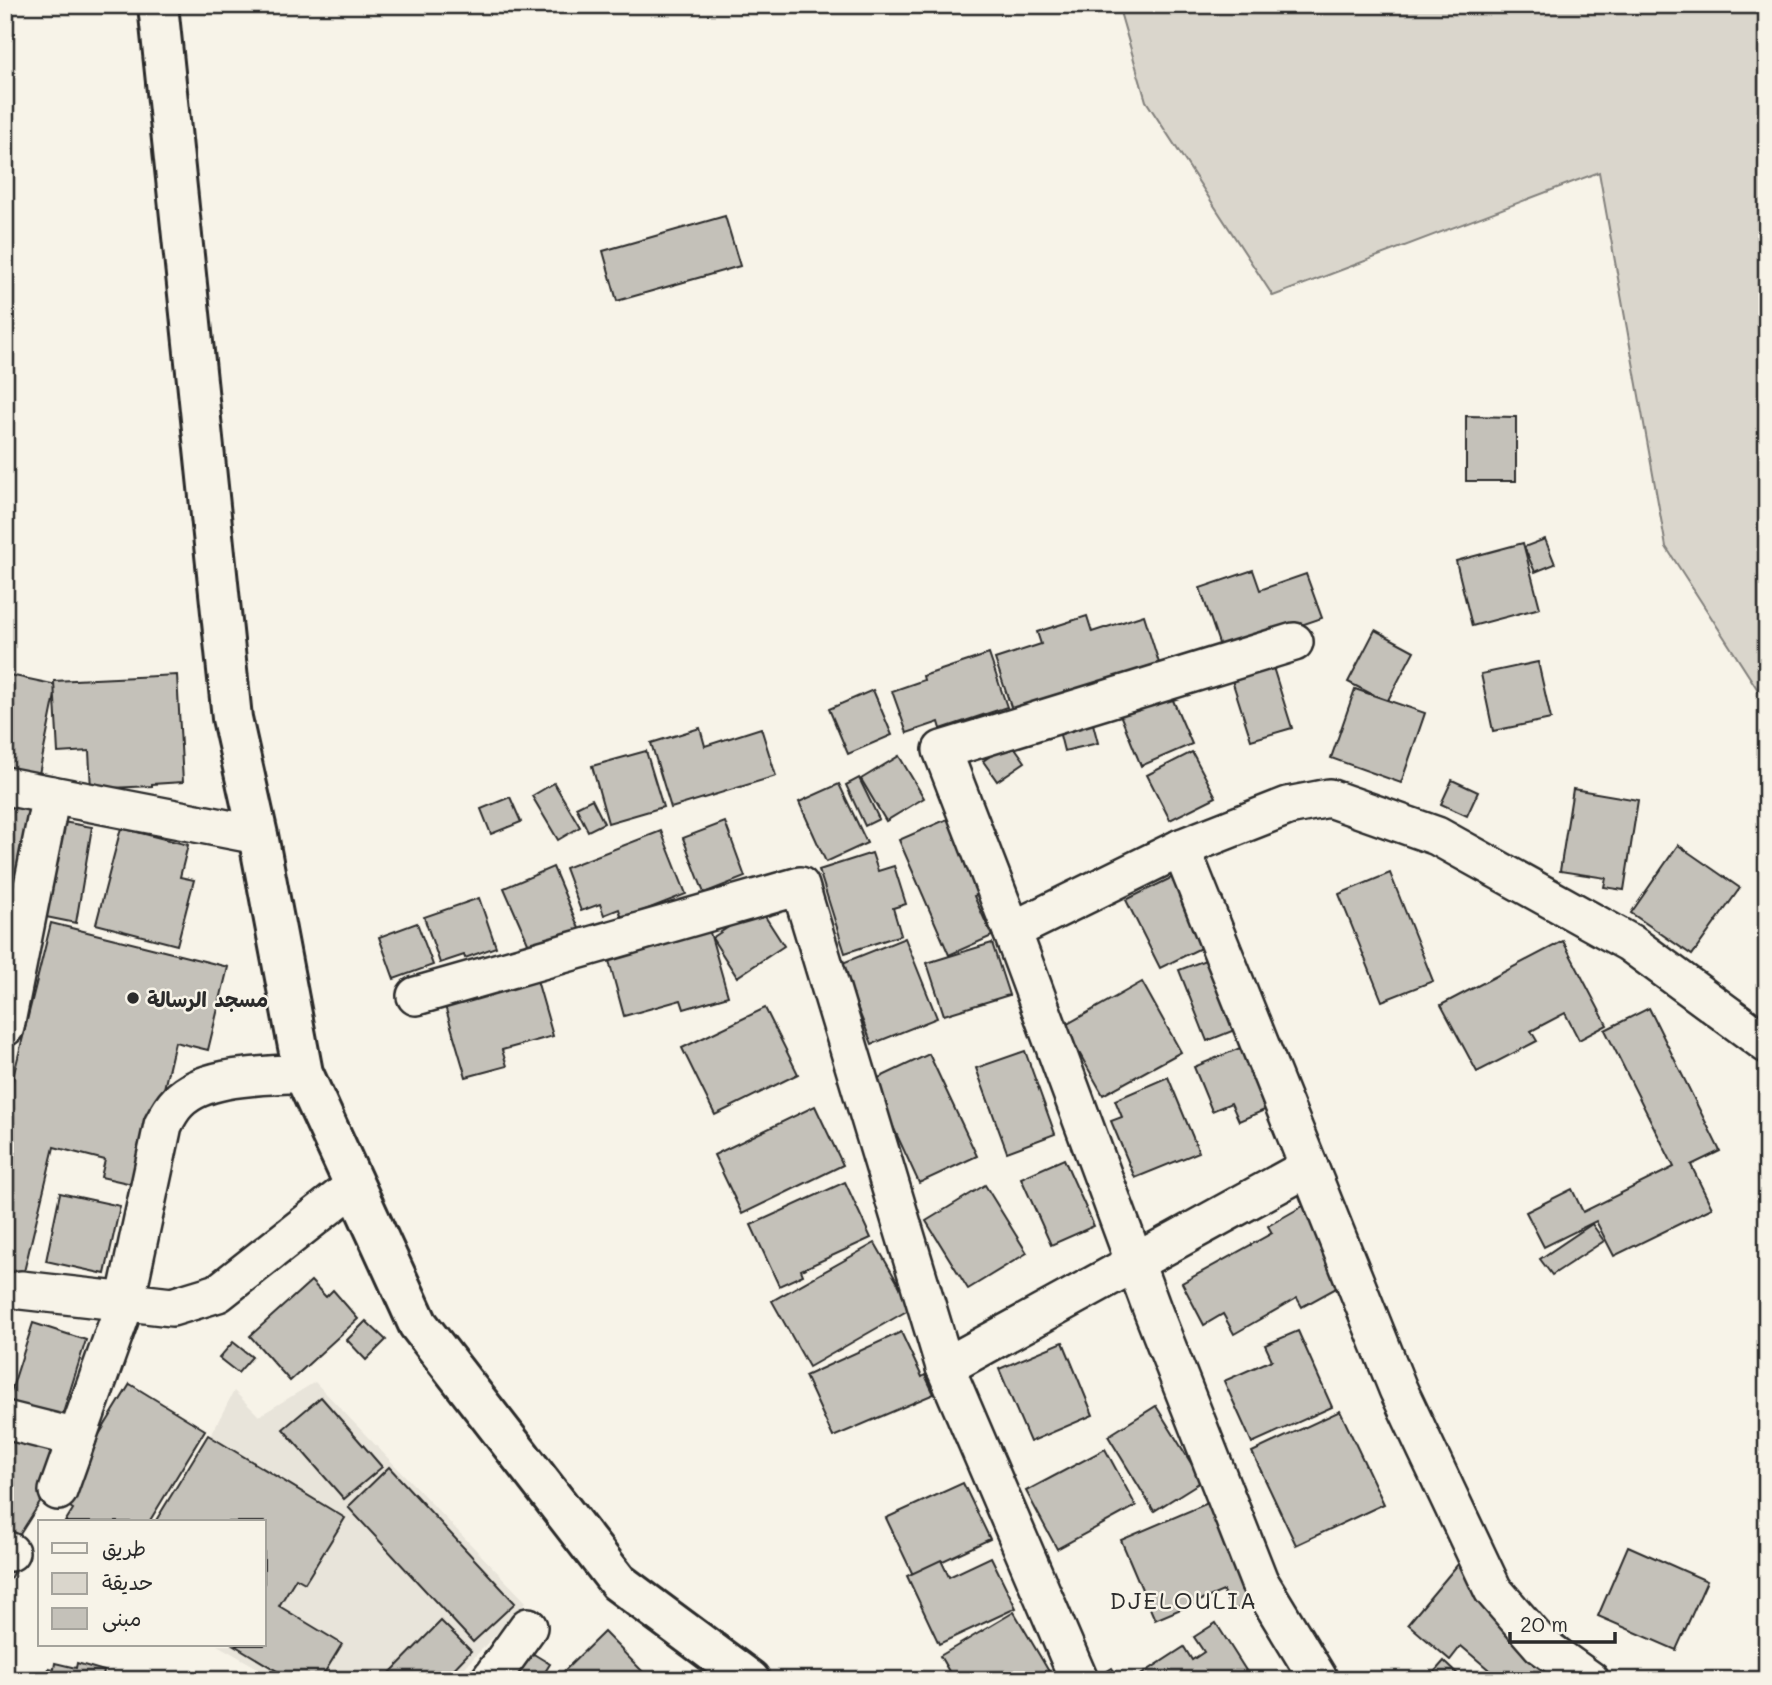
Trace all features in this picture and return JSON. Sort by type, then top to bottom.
[{"type":"main road","points":[[158,5],[232,718],[258,835],[303,1073],[418,1324],[618,1581],[750,1680]]},
{"type":"street","points":[[1294,642],[942,750],[1135,1263],[1259,1581],[1319,1680]]},
{"type":"street","points":[[5,786],[258,835]]},
{"type":"street","points":[[5,1027],[51,795]]},
{"type":"street","points":[[1012,931],[1181,848],[1288,807],[1329,799],[1437,836],[1630,943],[1767,1044]]},
{"type":"street","points":[[1181,848],[1398,1389],[1493,1590],[1541,1645],[1590,1680]]},
{"type":"street","points":[[416,996],[800,886],[945,1367],[1079,1680]]},
{"type":"street","points":[[58,1491],[125,1303],[163,1125],[178,1101],[201,1086],[228,1080],[303,1073]]},
{"type":"street","points":[[945,1367],[1309,1167]]},
{"type":"street","points":[[21,1290],[172,1307],[218,1293],[354,1186]]},
{"type":"street","points":[[5,1420],[77,1438]]},
{"type":"street","points":[[490,1680],[528,1627]]},
{"type":"shaded area","points":[[315,1382],[526,1602],[453,1680],[279,1680],[219,1646],[266,1646],[266,1520],[166,1520],[234,1391],[259,1416]]},
{"type":"green space","points":[[1118,5],[1767,5],[1767,704],[1666,547],[1599,172],[1273,296],[1146,101]]},
{"type":"building","points":[[725,216],[740,266],[617,301],[603,251]]},
{"type":"building","points":[[1466,416],[1516,417],[1516,481],[1466,481]]},
{"type":"building","points":[[1545,539],[1555,564],[1535,572],[1524,547]]},
{"type":"building","points":[[1523,543],[1540,608],[1472,626],[1456,561]]},
{"type":"building","points":[[1253,570],[1260,590],[1306,574],[1322,618],[1222,652],[1200,588]]},
{"type":"building","points":[[1144,615],[1159,663],[1012,710],[995,659],[1041,644],[1037,632],[1087,616],[1092,632]]},
{"type":"building","points":[[1375,630],[1414,651],[1387,702],[1348,682]]},
{"type":"building","points":[[989,654],[1007,707],[941,729],[939,722],[907,733],[892,691],[924,680],[923,676]]},
{"type":"building","points":[[1271,661],[1292,728],[1251,740],[1230,674]]},
{"type":"building","points":[[1538,662],[1551,719],[1493,731],[1481,674]]},
{"type":"building","points":[[5,674],[57,685],[38,779],[5,770]]},
{"type":"building","points":[[177,675],[183,782],[91,789],[89,751],[58,753],[54,681]]},
{"type":"building","points":[[1355,689],[1425,713],[1401,783],[1331,758]]},
{"type":"building","points":[[873,690],[892,735],[848,754],[829,709]]},
{"type":"building","points":[[1169,691],[1192,744],[1141,766],[1119,712]]},
{"type":"building","points":[[1092,720],[1098,743],[1064,751],[1058,727]]},
{"type":"building","points":[[700,728],[705,746],[761,728],[776,776],[671,808],[651,743]]},
{"type":"building","points":[[1011,742],[1025,762],[997,781],[983,761]]},
{"type":"building","points":[[646,751],[663,807],[608,823],[592,766]]},
{"type":"building","points":[[1192,752],[1216,797],[1170,820],[1147,775]]},
{"type":"building","points":[[899,756],[924,798],[886,821],[861,779]]},
{"type":"building","points":[[859,778],[879,819],[865,826],[846,785]]},
{"type":"building","points":[[1452,780],[1478,792],[1467,816],[1441,804]]},
{"type":"building","points":[[554,783],[580,827],[558,840],[532,796]]},
{"type":"building","points":[[839,784],[867,843],[826,862],[799,802]]},
{"type":"building","points":[[1573,789],[1638,800],[1624,890],[1604,887],[1606,878],[1560,871]]},
{"type":"building","points":[[510,797],[521,822],[491,834],[481,809]]},
{"type":"building","points":[[592,799],[604,823],[588,831],[576,807]]},
{"type":"building","points":[[5,800],[40,810],[10,917],[5,915]]},
{"type":"building","points":[[952,817],[984,892],[974,896],[992,936],[949,955],[899,840]]},
{"type":"building","points":[[57,821],[92,827],[76,923],[41,916]]},
{"type":"building","points":[[725,822],[745,877],[704,893],[683,838]]},
{"type":"building","points":[[121,828],[188,845],[180,877],[194,880],[177,945],[96,924]]},
{"type":"building","points":[[661,831],[686,894],[622,919],[619,909],[604,915],[600,904],[581,911],[565,868]]},
{"type":"building","points":[[1678,845],[1740,888],[1692,955],[1631,913]]},
{"type":"building","points":[[872,853],[878,871],[894,866],[906,904],[893,908],[901,935],[845,953],[819,870]]},
{"type":"building","points":[[553,867],[581,933],[533,954],[504,888]]},
{"type":"building","points":[[1390,873],[1433,981],[1382,1001],[1339,894]]},
{"type":"building","points":[[1175,876],[1219,939],[1160,968],[1126,900]]},
{"type":"building","points":[[479,898],[496,947],[440,963],[424,917]]},
{"type":"building","points":[[759,907],[784,946],[737,977],[712,938]]},
{"type":"building","points":[[51,923],[228,967],[208,1050],[175,1042],[141,1186],[101,1177],[105,1160],[54,1147],[22,1280],[5,1276],[5,1110]]},
{"type":"building","points":[[417,923],[433,965],[394,979],[379,937]]},
{"type":"building","points":[[709,929],[728,996],[684,1009],[681,1000],[624,1016],[608,957]]},
{"type":"building","points":[[905,938],[937,1018],[872,1044],[840,964]]},
{"type":"building","points":[[1563,941],[1607,1025],[1579,1040],[1565,1013],[1531,1031],[1537,1041],[1477,1072],[1441,1005]]},
{"type":"building","points":[[992,943],[1009,995],[944,1015],[927,963]]},
{"type":"building","points":[[1229,951],[1265,1018],[1207,1041],[1179,970]]},
{"type":"building","points":[[537,980],[553,1036],[502,1050],[507,1066],[466,1077],[445,1006]]},
{"type":"building","points":[[1142,982],[1181,1052],[1103,1095],[1064,1026]]},
{"type":"building","points":[[765,1008],[798,1074],[715,1115],[682,1048]]},
{"type":"building","points":[[1649,1008],[1720,1151],[1691,1165],[1712,1208],[1614,1256],[1596,1221],[1544,1247],[1526,1212],[1572,1189],[1583,1212],[1674,1167],[1605,1030]]},
{"type":"building","points":[[1257,1041],[1283,1102],[1239,1121],[1231,1103],[1212,1111],[1194,1067]]},
{"type":"building","points":[[1025,1051],[1055,1134],[1007,1152],[976,1068]]},
{"type":"building","points":[[929,1054],[977,1156],[919,1183],[872,1081]]},
{"type":"building","points":[[1168,1077],[1199,1152],[1135,1178],[1111,1121],[1122,1117],[1115,1100]]},
{"type":"building","points":[[815,1106],[843,1165],[742,1214],[714,1155]]},
{"type":"building","points":[[1064,1159],[1094,1226],[1051,1245],[1021,1178]]},
{"type":"building","points":[[845,1182],[871,1238],[801,1270],[803,1275],[779,1286],[751,1225]]},
{"type":"building","points":[[985,1185],[1027,1253],[968,1289],[926,1221]]},
{"type":"building","points":[[60,1193],[120,1206],[105,1274],[46,1261]]},
{"type":"building","points":[[1317,1198],[1360,1275],[1302,1307],[1297,1298],[1234,1334],[1223,1314],[1204,1325],[1182,1283],[1272,1233],[1268,1226]]},
{"type":"building","points":[[1592,1224],[1604,1241],[1552,1275],[1540,1259]]},
{"type":"building","points":[[875,1243],[912,1308],[809,1367],[772,1301]]},
{"type":"building","points":[[311,1281],[326,1297],[333,1290],[358,1319],[290,1381],[250,1336]]},
{"type":"building","points":[[366,1321],[386,1340],[366,1360],[347,1340]]},
{"type":"building","points":[[33,1323],[86,1340],[58,1429],[5,1410]]},
{"type":"building","points":[[1298,1331],[1332,1407],[1252,1443],[1224,1381],[1272,1360],[1265,1345]]},
{"type":"building","points":[[901,1332],[922,1377],[925,1375],[934,1394],[833,1437],[805,1376]]},
{"type":"building","points":[[233,1342],[252,1357],[238,1373],[219,1358]]},
{"type":"building","points":[[1063,1342],[1093,1415],[1030,1442],[999,1369]]},
{"type":"building","points":[[130,1384],[205,1430],[150,1520],[66,1520],[73,1509],[59,1500]]},
{"type":"building","points":[[321,1397],[382,1467],[344,1499],[283,1429]]},
{"type":"building","points":[[1156,1406],[1202,1481],[1154,1511],[1108,1436]]},
{"type":"building","points":[[1340,1411],[1384,1504],[1296,1545],[1252,1452]]},
{"type":"building","points":[[5,1421],[67,1460],[17,1539],[5,1532]]},
{"type":"building","points":[[208,1435],[345,1518],[305,1583],[296,1578],[279,1606],[342,1644],[320,1680],[292,1680],[236,1646],[266,1646],[266,1520],[156,1520]]},
{"type":"building","points":[[1105,1449],[1136,1506],[1057,1549],[1026,1491]]},
{"type":"building","points":[[389,1467],[515,1603],[473,1642],[348,1507]]},
{"type":"building","points":[[963,1483],[990,1539],[913,1575],[886,1518]]},
{"type":"building","points":[[1222,1497],[1264,1597],[1232,1611],[1223,1591],[1155,1620],[1121,1540]]},
{"type":"building","points":[[1628,1546],[1707,1581],[1676,1650],[1598,1616]]},
{"type":"building","points":[[5,1555],[19,1562],[5,1588]]},
{"type":"building","points":[[991,1557],[1016,1608],[939,1644],[907,1576],[941,1560],[949,1577]]},
{"type":"building","points":[[1459,1563],[1503,1601],[1511,1592],[1604,1670],[1596,1680],[1501,1680],[1461,1646],[1450,1660],[1408,1624]]},
{"type":"building","points":[[1014,1612],[1054,1680],[954,1680],[940,1656]]},
{"type":"building","points":[[441,1621],[471,1651],[443,1680],[383,1680]]},
{"type":"building","points":[[1216,1623],[1252,1680],[1133,1680],[1184,1647],[1192,1660],[1204,1652],[1194,1637]]},
{"type":"building","points":[[604,1632],[647,1676],[643,1680],[560,1680],[558,1677]]},
{"type":"building","points":[[527,1650],[550,1664],[540,1680],[522,1680],[512,1674]]},
{"type":"building","points":[[1444,1661],[1464,1680],[1427,1680]]},
{"type":"building","points":[[55,1663],[76,1668],[77,1663],[104,1671],[103,1677],[110,1680],[46,1680],[49,1668],[54,1669]]},
{"type":"building","points":[[1112,1668],[1120,1680],[1101,1680],[1099,1676]]},
{"type":"place","name":"مسجد الرسالة","points":[[133,998]]},
{"type":"district","name":"DJELOULIA","points":[[1184,1599]]}]
